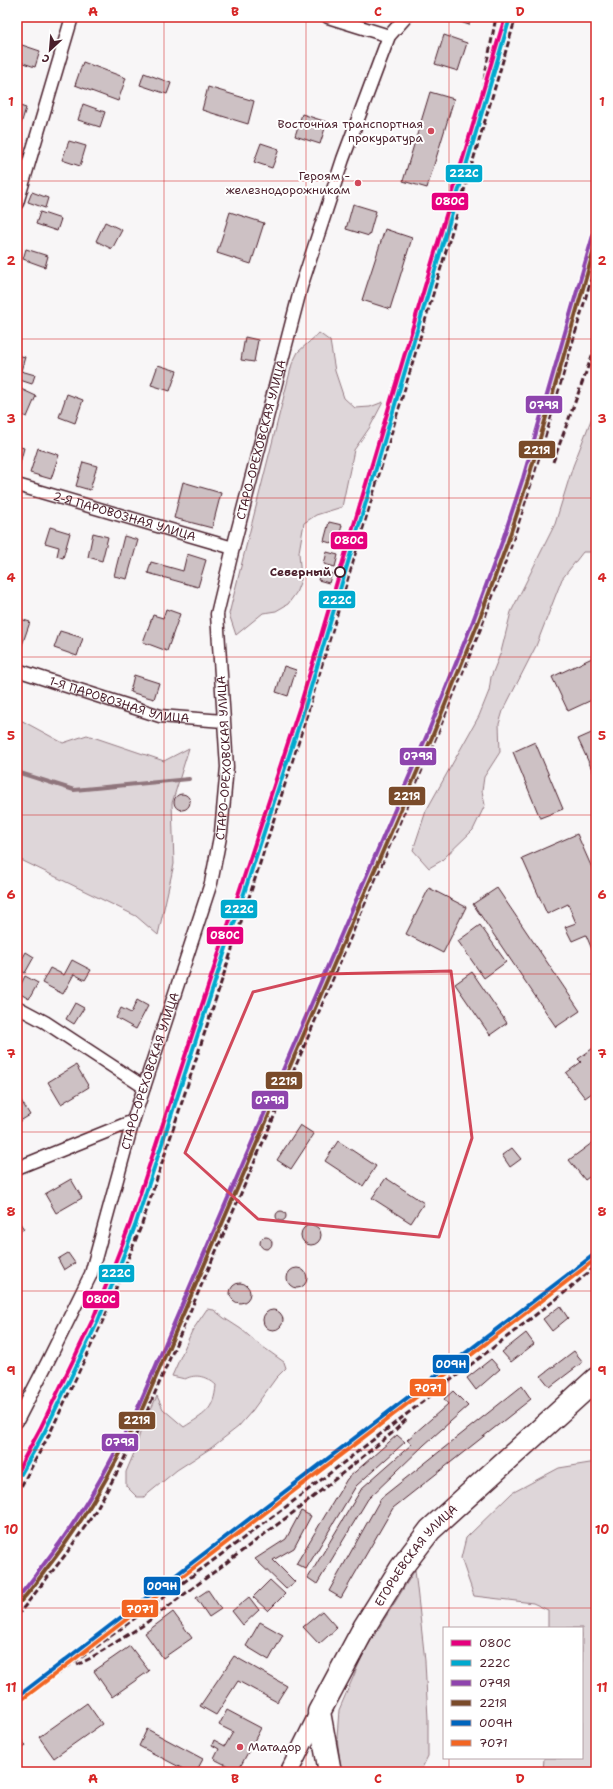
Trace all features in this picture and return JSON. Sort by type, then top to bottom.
[{"type":"highway","name":"ЕГОРЬЕВСКАЯ УЛИЦА","points":[[319,1712],[365,1626],[401,1568],[430,1530],[596,1379]]},
{"type":"highway","points":[[319,1712],[330,1772]]},
{"type":"main road","name":"ЕГОРЬЕВСКАЯ УЛИЦА","points":[[289,1772],[319,1712]]},
{"type":"street","points":[[17,204],[72,17]]},
{"type":"street","points":[[328,17],[389,36],[406,17]]},
{"type":"street","name":"СТАРО-ОРЕХОВСКАЯ УЛИЦА","points":[[17,1421],[48,1363],[91,1274],[133,1121],[212,883],[221,832],[227,767],[217,614],[232,548],[301,287],[343,158],[389,36]]},
{"type":"street","name":"2-Я ПАРОВОЗНАЯ УЛИЦА","points":[[17,485],[232,548]]},
{"type":"street","name":"1-Я ПАРОВОЗНАЯ УЛИЦА","points":[[17,670],[160,716],[223,721]]},
{"type":"street","points":[[17,1007],[45,1022],[144,1088]]},
{"type":"street","points":[[17,1168],[133,1121]]},
{"type":"highlighted area","points":[[451,971],[472,1138],[439,1237],[258,1219],[185,1153],[253,992],[327,974]]},
{"type":"shaded area","points":[[319,333],[330,341],[335,371],[344,398],[355,408],[370,407],[383,402],[370,427],[354,450],[342,507],[316,515],[304,523],[299,552],[301,580],[296,593],[288,604],[276,611],[263,613],[236,635],[229,614],[292,364],[298,352]]},
{"type":"shaded area","points":[[596,407],[596,552],[583,552],[562,579],[536,646],[503,711],[499,724],[500,752],[484,777],[482,791],[485,805],[473,830],[441,861],[429,868],[413,850],[426,811],[479,716],[489,691],[491,677],[501,652],[511,612],[555,524],[573,466]]},
{"type":"shaded area","points":[[17,718],[63,743],[87,735],[164,761],[189,748],[172,803],[174,864],[158,935],[136,916],[17,858]]},
{"type":"shaded area","points":[[207,1309],[214,1310],[241,1329],[284,1362],[286,1368],[276,1378],[252,1411],[238,1427],[211,1448],[177,1470],[144,1497],[137,1497],[126,1486],[126,1472],[140,1433],[157,1396],[163,1409],[184,1427],[207,1411],[213,1401],[216,1385],[209,1380],[198,1376],[185,1379],[172,1376],[192,1331]]},
{"type":"shaded area","points":[[596,1462],[596,1772],[543,1772],[544,1759],[583,1759],[583,1627],[548,1627],[548,1610],[533,1603],[474,1596],[461,1558],[466,1538],[512,1493],[559,1468]]},
{"type":"shaded area","points":[[415,1570],[425,1661],[428,1756],[420,1772],[341,1772],[337,1737],[339,1710],[364,1652]]},
{"type":"building","points":[[446,17],[471,17],[469,25]]},
{"type":"building","points":[[444,35],[467,43],[458,71],[435,64]]},
{"type":"building","points":[[19,44],[40,51],[35,67],[17,61]]},
{"type":"building","points":[[83,62],[126,78],[118,101],[75,85]]},
{"type":"building","points":[[144,73],[171,83],[167,94],[140,85]]},
{"type":"building","points":[[208,87],[254,101],[248,124],[202,110]]},
{"type":"building","points":[[430,92],[454,99],[427,188],[403,181]]},
{"type":"building","points":[[83,104],[105,112],[100,127],[78,120]]},
{"type":"building","points":[[17,105],[26,108],[21,124],[17,122]]},
{"type":"building","points":[[302,114],[327,122],[320,144],[295,136]]},
{"type":"building","points":[[69,141],[86,146],[80,166],[62,160]]},
{"type":"building","points":[[261,143],[279,149],[272,168],[254,162]]},
{"type":"building","points":[[32,192],[48,198],[45,208],[28,202]]},
{"type":"building","points":[[353,204],[376,211],[369,236],[346,229]]},
{"type":"building","points":[[40,212],[61,219],[57,231],[36,224]]},
{"type":"building","points":[[230,212],[264,223],[251,264],[217,253]]},
{"type":"building","points":[[105,222],[122,230],[112,249],[96,241]]},
{"type":"building","points":[[385,229],[412,238],[390,309],[362,300]]},
{"type":"building","points":[[26,249],[48,256],[45,267],[23,259]]},
{"type":"building","points":[[245,337],[258,340],[254,362],[241,360]]},
{"type":"building","points":[[17,355],[25,357],[21,371],[35,375],[32,384],[17,379]]},
{"type":"building","points":[[158,365],[177,371],[170,391],[151,385]]},
{"type":"building","points":[[21,389],[36,396],[27,417],[17,413],[17,398]]},
{"type":"building","points":[[67,394],[83,400],[75,423],[59,417]]},
{"type":"building","points":[[17,446],[24,448],[18,471],[17,471]]},
{"type":"building","points":[[38,448],[59,455],[51,479],[30,473]]},
{"type":"building","points":[[83,462],[97,466],[90,490],[76,486]]},
{"type":"building","points":[[183,482],[221,493],[212,528],[174,518]]},
{"type":"building","points":[[329,522],[342,525],[337,545],[324,541]]},
{"type":"building","points":[[50,527],[70,533],[63,558],[57,556],[59,547],[45,543]]},
{"type":"building","points":[[93,533],[108,537],[102,561],[88,557]]},
{"type":"building","points":[[124,536],[138,540],[127,579],[114,576]]},
{"type":"building","points":[[327,552],[338,555],[335,567],[324,564]]},
{"type":"building","points":[[187,554],[206,560],[198,587],[148,573],[151,562],[183,571]]},
{"type":"building","points":[[321,570],[332,573],[329,583],[318,580]]},
{"type":"building","points":[[166,609],[180,614],[167,651],[143,642],[153,615],[163,618]]},
{"type":"building","points":[[17,618],[30,622],[21,648],[17,647]]},
{"type":"building","points":[[60,631],[83,638],[77,656],[54,648]]},
{"type":"building","points":[[592,658],[596,667],[596,698],[568,711],[552,677]]},
{"type":"building","points":[[284,666],[296,670],[288,696],[276,692]]},
{"type":"building","points":[[134,675],[159,683],[154,699],[130,692]]},
{"type":"building","points":[[596,731],[596,776],[595,776],[578,739]]},
{"type":"building","points":[[535,742],[563,809],[540,818],[513,752]]},
{"type":"building","points":[[182,794],[189,799],[190,802],[185,809],[182,810],[175,805],[174,802],[179,795]]},
{"type":"building","points":[[577,834],[596,877],[596,959],[586,935],[572,941],[565,927],[576,923],[568,904],[547,914],[522,858]]},
{"type":"building","points":[[429,888],[466,907],[443,953],[406,934]]},
{"type":"building","points":[[497,888],[580,1011],[556,1027],[473,904]]},
{"type":"building","points":[[480,925],[506,962],[484,978],[458,941]]},
{"type":"building","points":[[26,952],[34,957],[25,973],[17,968]]},
{"type":"building","points":[[72,960],[91,970],[85,980],[74,974],[63,994],[42,983],[50,968],[64,975]]},
{"type":"building","points":[[472,972],[507,1023],[490,1035],[455,984]]},
{"type":"building","points":[[25,976],[38,983],[29,999],[17,992]]},
{"type":"building","points":[[137,1000],[148,1006],[136,1029],[116,1018],[121,1008],[131,1013]]},
{"type":"building","points":[[75,1003],[84,1008],[74,1024],[66,1019]]},
{"type":"building","points":[[596,1046],[596,1090],[585,1098],[566,1073],[581,1062],[578,1059]]},
{"type":"building","points":[[76,1065],[89,1087],[61,1104],[48,1082]]},
{"type":"building","points":[[17,1094],[30,1115],[17,1123]]},
{"type":"building","points":[[300,1125],[314,1134],[291,1169],[277,1160]]},
{"type":"building","points":[[596,1140],[596,1172],[585,1180],[569,1160]]},
{"type":"building","points":[[338,1141],[376,1166],[363,1186],[325,1161]]},
{"type":"building","points":[[512,1148],[521,1159],[510,1167],[502,1155]]},
{"type":"building","points":[[386,1178],[424,1203],[411,1223],[372,1198]]},
{"type":"building","points":[[71,1179],[82,1198],[56,1213],[45,1194]]},
{"type":"building","points":[[281,1211],[286,1216],[281,1221],[276,1216]]},
{"type":"building","points":[[17,1219],[24,1229],[17,1233]]},
{"type":"building","points":[[311,1225],[318,1228],[321,1235],[318,1242],[311,1245],[304,1242],[301,1235],[304,1228]]},
{"type":"building","points":[[264,1237],[268,1237],[272,1243],[268,1249],[264,1249],[260,1245],[260,1241]]},
{"type":"building","points":[[68,1253],[75,1263],[64,1270],[58,1259]]},
{"type":"building","points":[[297,1268],[304,1271],[307,1278],[304,1285],[297,1288],[290,1285],[287,1278],[290,1271]]},
{"type":"building","points":[[240,1283],[247,1286],[250,1293],[247,1300],[240,1303],[233,1300],[230,1293],[233,1286]]},
{"type":"building","points":[[560,1306],[568,1318],[552,1331],[543,1319]]},
{"type":"building","points":[[273,1310],[280,1313],[283,1320],[280,1327],[273,1330],[266,1327],[263,1320],[266,1313]]},
{"type":"building","points":[[526,1333],[534,1344],[511,1362],[502,1352]]},
{"type":"building","points":[[574,1351],[583,1362],[550,1387],[541,1376]]},
{"type":"building","points":[[491,1359],[500,1369],[476,1390],[467,1378]]},
{"type":"building","points":[[522,1386],[531,1399],[393,1508],[341,1598],[329,1591],[381,1498]]},
{"type":"building","points":[[453,1391],[468,1406],[424,1445],[368,1499],[317,1584],[308,1578],[362,1488],[412,1444],[407,1440],[448,1404],[444,1399]]},
{"type":"building","points":[[397,1435],[405,1442],[356,1486],[306,1569],[296,1564],[347,1479]]},
{"type":"building","points":[[301,1511],[311,1516],[294,1548],[273,1560],[295,1582],[286,1589],[255,1559],[286,1539]]},
{"type":"building","points":[[270,1580],[285,1594],[268,1611],[253,1597]]},
{"type":"building","points":[[208,1590],[221,1609],[209,1617],[196,1598]]},
{"type":"building","points":[[249,1597],[259,1610],[243,1625],[232,1611]]},
{"type":"building","points":[[322,1611],[337,1628],[319,1644],[303,1627]]},
{"type":"building","points":[[173,1612],[192,1638],[163,1658],[145,1633]]},
{"type":"building","points":[[260,1622],[283,1635],[269,1660],[246,1646]]},
{"type":"building","points":[[130,1646],[149,1671],[112,1697],[94,1671]]},
{"type":"building","points":[[234,1656],[287,1686],[277,1702],[238,1681],[216,1715],[200,1706]]},
{"type":"building","points":[[87,1703],[102,1724],[54,1758],[39,1737]]},
{"type":"building","points":[[227,1710],[261,1728],[238,1771],[214,1759],[219,1749],[212,1745],[214,1740],[225,1746],[233,1732],[219,1725]]},
{"type":"building","points":[[147,1729],[203,1759],[196,1772],[189,1772],[139,1746]]},
{"type":"building","points":[[17,1734],[26,1746],[17,1752]]},
{"type":"waterway","points":[[17,772],[74,790],[189,779]]},
{"type":"railway","points":[[479,106],[496,17]]},
{"type":"railway","points":[[17,1494],[50,1433],[103,1320],[142,1224],[255,879],[309,708],[516,17]]},
{"type":"railway","points":[[17,1616],[66,1554],[93,1515],[119,1469],[145,1416],[279,1105],[436,737],[482,625],[511,546],[532,481],[596,262]]},
{"type":"railway","points":[[553,462],[596,345]]},
{"type":"railway","points":[[59,1673],[291,1503],[564,1293],[596,1266]]},
{"type":"railway","points":[[77,1665],[142,1626],[302,1506],[392,1433],[407,1419]]},
{"type":"railway","points":[[17,1699],[63,1671]]},
{"type":"transit line","name":"080С","points":[[17,1472],[40,1429],[93,1319],[130,1224],[300,706],[505,17]]},
{"type":"transit line","name":"222С","points":[[21,1474],[45,1431],[98,1321],[135,1226],[305,707],[510,18]]},
{"type":"transit line","name":"079Я","points":[[17,1598],[28,1586],[70,1528],[105,1471],[136,1412],[427,735],[473,621],[502,542],[523,478],[596,225]]},
{"type":"transit line","name":"221Я","points":[[21,1601],[74,1531],[109,1474],[140,1414],[432,737],[478,623],[507,544],[528,480],[596,243]]},
{"type":"transit line","name":"009Н","points":[[17,1697],[596,1253]]},
{"type":"transit line","name":"7071","points":[[20,1701],[596,1259]]},
{"type":"place","name":"Восточная транспортная прокуратура","points":[[431,131]]},
{"type":"place","name":"Героям - железнодорожникам","points":[[358,183]]},
{"type":"place","name":"Северный","points":[[340,572]]},
{"type":"place","name":"Матадор","points":[[240,1747]]}]
